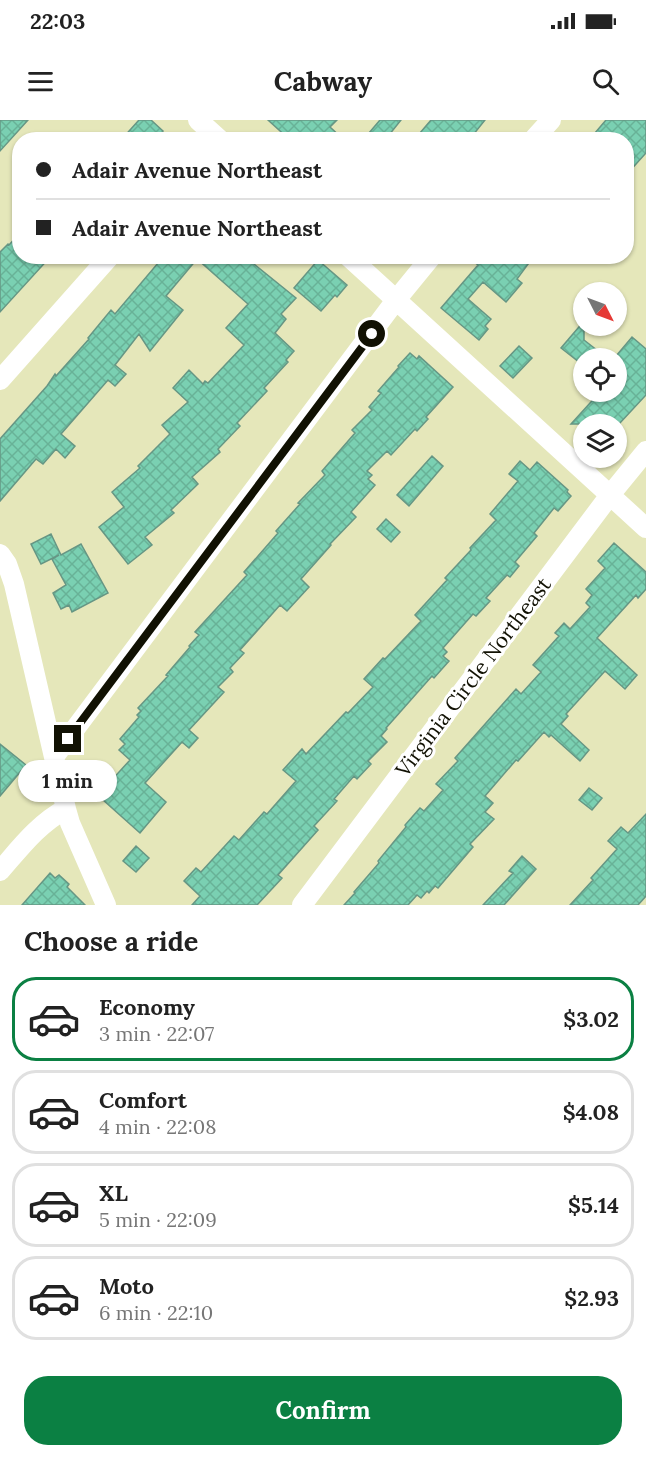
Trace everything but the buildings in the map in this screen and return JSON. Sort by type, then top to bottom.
[{"type":"street","points":[[198,120],[210,132]]},
{"type":"street","points":[[540,132],[550,120]]},
{"type":"street","points":[[0,380],[103,264]]},
{"type":"street","points":[[357,264],[646,528]]},
{"type":"street","points":[[54,757],[396,300],[425,264]]},
{"type":"street","name":"Virginia Circle Northeast","points":[[302,905],[646,450]]},
{"type":"street","points":[[0,554],[7,564],[14,585],[70,823],[106,905]]},
{"type":"street","points":[[0,871],[36,831],[66,809]]},
{"type":"route","points":[[68,739],[372,334]]}]
